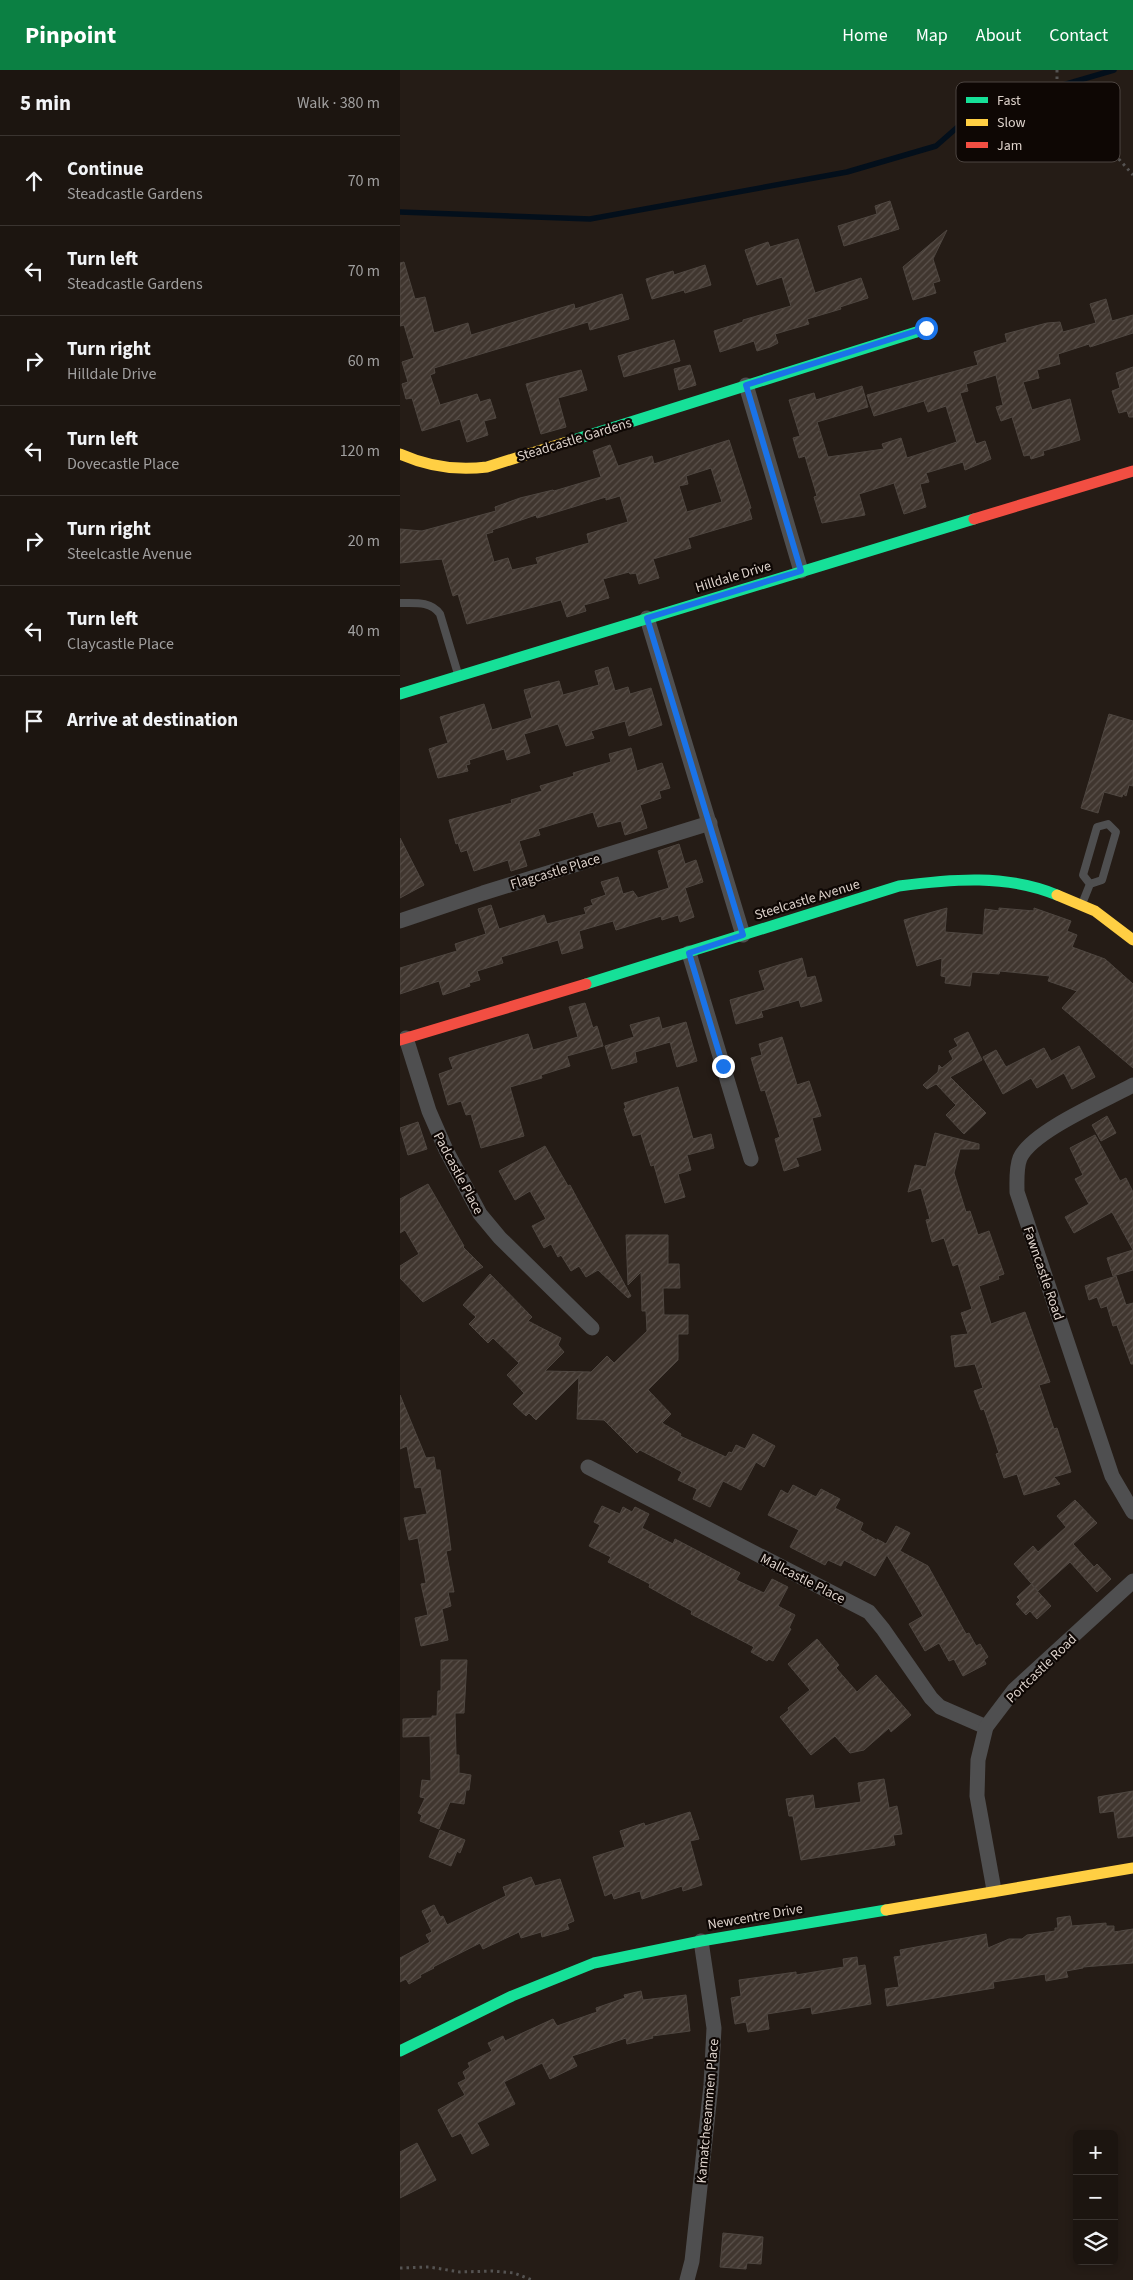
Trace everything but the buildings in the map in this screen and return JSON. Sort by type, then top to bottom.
[{"type":"street","name":"Steadcastle Gardens","points":[[400,454],[419,464],[447,469],[468,470],[487,467],[926,328]]},
{"type":"street","points":[[746,385],[801,571]]},
{"type":"street","name":"Hilldale Drive","points":[[400,694],[1133,471]]},
{"type":"street","points":[[647,618],[743,935]]},
{"type":"street","name":"Flagcastle Place","points":[[400,922],[483,893],[710,823]]},
{"type":"street","name":"Steelcastle Avenue","points":[[403,1039],[689,953],[900,886],[950,879],[991,880],[1034,886],[1094,911],[1133,940]]},
{"type":"street","points":[[689,953],[751,1159]]},
{"type":"street","name":"Padcastle Place","points":[[403,1039],[429,1111],[446,1150],[480,1214],[500,1238],[592,1328]]},
{"type":"street","name":"Fawncastle Road","points":[[1133,1085],[1038,1136],[1020,1157],[1017,1174],[1017,1192],[1112,1476],[1133,1512]]},
{"type":"street","name":"Mallcastle Place","points":[[588,1468],[869,1612],[931,1698],[940,1706],[986,1727]]},
{"type":"street","name":"Portcastle Road","points":[[994,1890],[977,1796],[978,1760],[986,1727],[1014,1690],[1133,1582]]},
{"type":"street","name":"Newcentre Drive","points":[[400,2051],[512,1996],[594,1963],[701,1941],[1133,1868]]},
{"type":"street","name":"Kamatcheeammen Place","points":[[687,2280],[692,2261],[712,2085],[714,2028],[701,1941]]},
{"type":"lane","points":[[400,603],[429,604],[440,614],[459,676]]},
{"type":"lane","points":[[1081,905],[1090,884],[1102,880],[1116,832],[1108,824],[1097,827],[1083,875],[1090,884]]},
{"type":"path","points":[[1120,160],[1133,174]]},
{"type":"path","points":[[400,2268],[429,2267],[460,2272],[493,2271],[514,2273],[532,2280]]},
{"type":"waterway","points":[[1073,82],[1114,70]]},
{"type":"waterway","points":[[400,212],[590,219],[847,172],[936,146],[956,128]]},
{"type":"traffic: fast","points":[[567,442],[926,329]]},
{"type":"traffic: fast","points":[[400,694],[974,519]]},
{"type":"traffic: fast","points":[[586,984],[899,886],[959,880],[999,881],[1038,888],[1057,895]]},
{"type":"traffic: fast","points":[[400,2051],[512,1996],[594,1963],[701,1941],[886,1910]]},
{"type":"traffic: slow","points":[[400,454],[432,465],[453,468],[476,468],[487,467],[567,442]]},
{"type":"traffic: slow","points":[[1057,895],[1095,911],[1133,940]]},
{"type":"traffic: slow","points":[[886,1910],[1133,1868]]},
{"type":"traffic: jam","points":[[974,519],[1133,471]]},
{"type":"traffic: jam","points":[[400,1040],[586,984]]},
{"type":"route","points":[[723,1066],[689,953],[743,935],[647,618],[801,571],[746,385],[926,328]]}]
